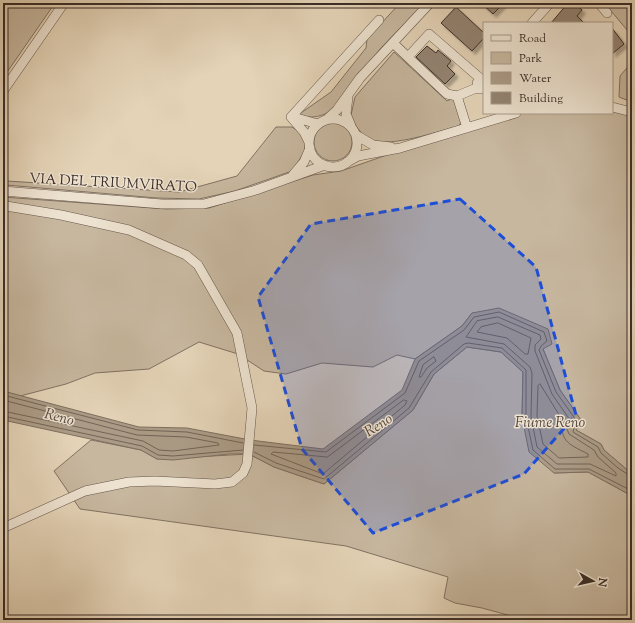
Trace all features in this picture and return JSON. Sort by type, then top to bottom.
[{"type":"street","points":[[3,91],[64,3]]},
{"type":"street","points":[[290,178],[304,162],[314,129],[337,110],[360,78],[430,3]]},
{"type":"street","points":[[533,22],[550,3]]},
{"type":"street","points":[[598,3],[607,13]]},
{"type":"street","points":[[291,117],[379,20]]},
{"type":"street","points":[[408,57],[428,34],[482,77],[477,83],[483,88]]},
{"type":"street","points":[[393,43],[447,94],[457,96],[474,89],[483,89]]},
{"type":"street","points":[[347,162],[356,150],[354,132],[346,114],[349,94]]},
{"type":"street","points":[[457,96],[467,128]]},
{"type":"street","points":[[613,106],[632,112]]},
{"type":"street","points":[[291,117],[304,132],[315,158],[325,165],[336,166],[358,156],[400,148],[508,114]]},
{"type":"street","points":[[291,117],[322,122],[338,119],[349,125],[354,132],[373,145],[381,146],[420,142]]},
{"type":"street","name":"VIA DEL TRIUMVIRATO","points":[[3,191],[184,205],[226,199],[325,165]]},
{"type":"street","points":[[3,202],[6,206],[61,215],[128,230],[186,255],[198,265],[237,333],[252,408],[250,440],[243,473],[232,482],[215,484],[155,481],[129,482],[85,491],[3,528]]},
{"type":"highlighted area","points":[[460,199],[536,267],[576,415],[524,474],[373,533],[302,449],[258,297],[311,224]]},
{"type":"green space","points":[[3,3],[55,3],[3,78]]},
{"type":"green space","points":[[400,3],[424,3],[380,49],[333,110],[316,117],[298,115],[331,92],[366,48],[367,39]]},
{"type":"green space","points":[[604,3],[632,3],[632,36],[607,6]]},
{"type":"green space","points":[[394,52],[447,101],[453,98],[462,120],[459,126],[428,135],[390,142],[372,140],[359,130],[351,115],[355,97]]},
{"type":"green space","points":[[632,62],[632,102],[619,97],[620,76]]},
{"type":"green space","points":[[613,106],[632,113],[632,474],[604,450],[601,444],[576,430],[581,420],[560,390],[543,349],[472,313],[462,326],[415,359],[397,355],[373,367],[322,363],[286,374],[264,371],[238,354],[199,342],[149,369],[95,373],[66,384],[20,396],[3,391],[3,197],[166,209],[209,208],[313,175],[341,171],[504,114],[613,114]]},
{"type":"green space","points":[[333,123],[343,126],[349,132],[352,142],[349,152],[343,158],[333,161],[323,158],[317,152],[314,142],[317,132],[323,126]]},
{"type":"green space","points":[[276,127],[292,127],[304,135],[305,151],[292,171],[235,191],[199,199],[157,198],[6,185],[7,181],[179,192],[237,176]]},
{"type":"green space","points":[[467,347],[501,352],[523,372],[522,417],[554,473],[588,472],[632,496],[632,620],[526,620],[482,608],[455,603],[444,598],[448,577],[346,546],[80,509],[54,471],[91,440],[141,450],[157,459],[249,454],[274,467],[324,484],[413,410],[434,374]]},
{"type":"water","name":"Fiume Reno","points":[[499,308],[548,329],[552,344],[543,349],[560,390],[581,420],[576,430],[601,444],[604,450],[632,474],[632,496],[588,472],[554,473],[529,452],[522,417],[523,372],[501,352],[467,347],[434,374],[413,410],[324,484],[274,467],[249,454],[229,454],[173,460],[157,459],[141,450],[3,420],[3,391],[139,427],[187,428],[250,440],[323,449],[402,390],[415,359],[462,326],[472,313]]},
{"type":"building","points":[[481,3],[504,3],[493,14]]},
{"type":"building","points":[[568,3],[574,3],[582,10],[577,16],[583,22],[552,22]]},
{"type":"building","points":[[456,7],[483,32],[483,39],[472,51],[441,23]]},
{"type":"building","points":[[613,29],[624,44],[613,53]]},
{"type":"building","points":[[427,46],[436,53],[438,50],[451,61],[447,66],[455,74],[445,84],[416,57]]},
{"type":"water label","name":"Reno","points":[[59,418]]},
{"type":"water label","name":"Reno","points":[[379,426]]}]
